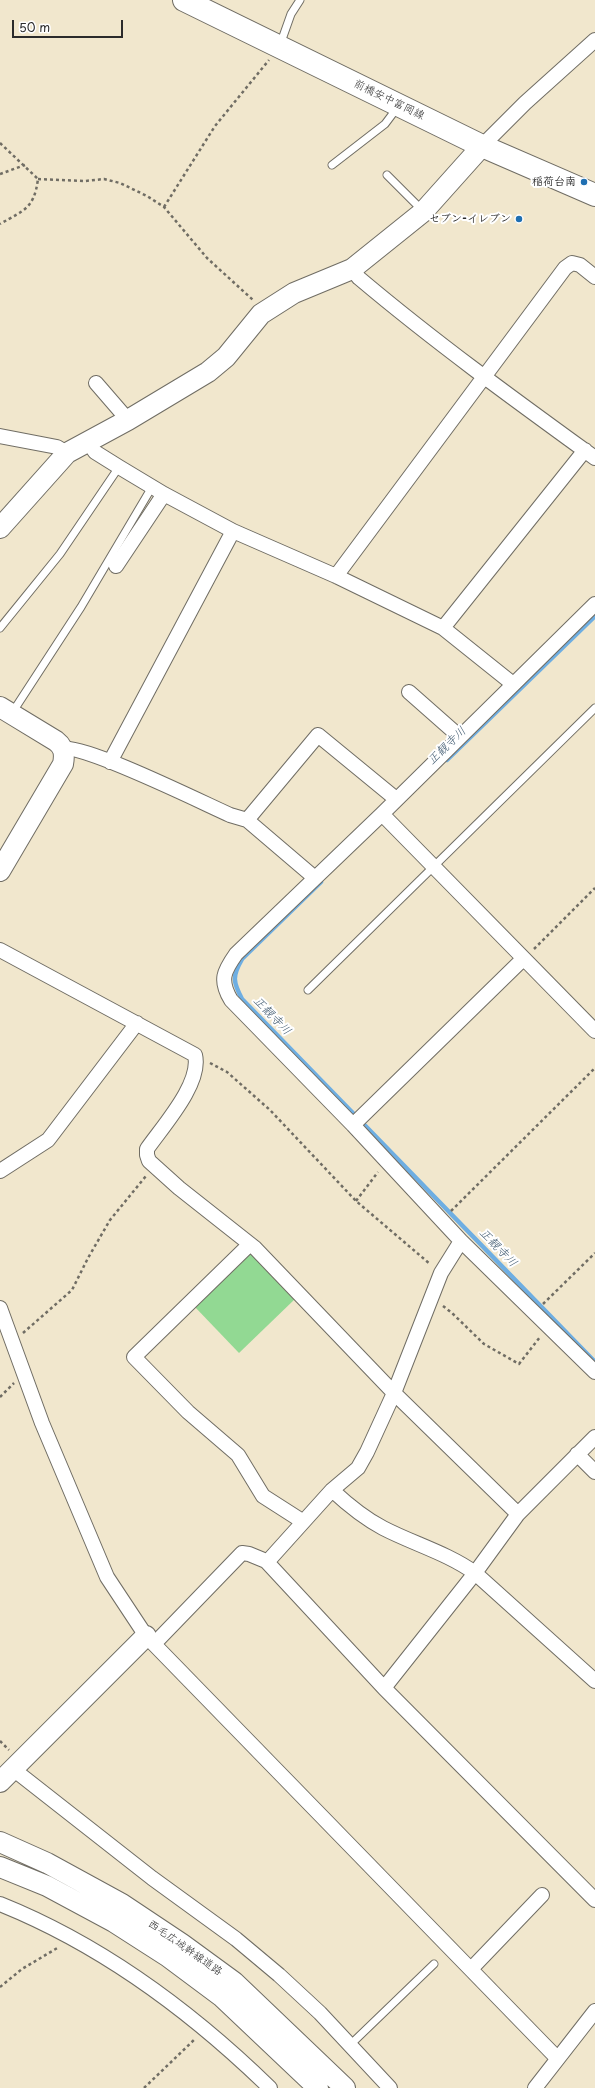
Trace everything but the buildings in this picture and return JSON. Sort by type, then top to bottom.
[{"type":"main road","name":"前橋安中富岡線","points":[[184,0],[482,146],[595,195]]},
{"type":"street","points":[[0,528],[67,453],[128,420],[208,372],[226,357],[261,314],[294,293],[352,269],[424,212],[482,146],[525,103],[595,40]]},
{"type":"street","points":[[336,576],[568,265],[572,263],[580,265],[595,277]]},
{"type":"street","points":[[352,269],[359,278],[411,322],[484,378],[590,454],[443,628]]},
{"type":"street","points":[[96,383],[128,420]]},
{"type":"street","points":[[0,436],[57,446],[67,453]]},
{"type":"street","points":[[88,442],[95,452],[119,467],[164,494],[233,531],[336,576],[443,628],[513,684]]},
{"type":"street","points":[[116,566],[164,494]]},
{"type":"street","points":[[110,762],[233,531]]},
{"type":"street","points":[[595,604],[382,814],[236,954],[226,967],[223,979],[224,990],[231,1000],[353,1125],[461,1241],[595,1372]]},
{"type":"street","points":[[409,692],[460,737]]},
{"type":"street","points":[[0,871],[63,764],[64,756],[63,749],[56,740],[6,711]]},
{"type":"street","points":[[247,820],[318,735],[396,799]]},
{"type":"street","points":[[63,749],[69,748],[110,762],[230,815],[247,820],[315,878]]},
{"type":"street","points":[[382,814],[595,1032]]},
{"type":"street","points":[[0,950],[195,1055],[196,1071],[185,1096],[147,1149],[146,1155],[154,1166],[178,1188],[250,1244],[394,1393],[518,1514]]},
{"type":"street","points":[[353,1125],[523,959]]},
{"type":"street","points":[[0,1171],[48,1140],[137,1023]]},
{"type":"street","points":[[266,1562],[332,1490],[358,1468],[394,1393],[441,1273],[461,1241]]},
{"type":"street","points":[[250,1244],[134,1357],[188,1412],[238,1455],[263,1496],[302,1521]]},
{"type":"street","points":[[0,1308],[42,1423],[107,1577],[150,1640],[472,1968],[557,2058]]},
{"type":"street","points":[[384,1688],[475,1573],[518,1514],[595,1436]]},
{"type":"street","points":[[577,1454],[595,1472]]},
{"type":"street","points":[[332,1490],[350,1506],[382,1528],[456,1560],[475,1573],[595,1681]]},
{"type":"street","points":[[390,2088],[320,2013],[236,1939],[7,1776],[242,1553],[249,1554],[266,1562],[384,1688],[595,1900]]},
{"type":"street","name":"西毛広域幹線道路","points":[[0,1842],[47,1863],[122,1904],[182,1944],[234,1982],[345,2088]]},
{"type":"street","name":"西毛広域幹線道路","points":[[0,1867],[47,1886],[114,1922],[167,1956],[222,1997],[318,2088]]},
{"type":"street","points":[[472,1968],[542,1895]]},
{"type":"street","points":[[0,1904],[73,1939],[127,1971],[205,2028],[270,2088]]},
{"type":"street","points":[[535,2088],[595,2011]]},
{"type":"lane","points":[[278,47],[282,42],[291,14],[300,0]]},
{"type":"lane","points":[[332,165],[386,124],[399,104]]},
{"type":"lane","points":[[387,175],[424,212]]},
{"type":"lane","points":[[0,628],[60,554],[119,467]]},
{"type":"lane","points":[[6,711],[81,607],[152,487]]},
{"type":"lane","points":[[308,990],[595,708]]},
{"type":"lane","points":[[350,2045],[434,1964]]},
{"type":"path","points":[[164,207],[215,126],[266,66],[278,47]]},
{"type":"path","points":[[0,143],[25,165],[38,179],[85,181],[104,179],[147,196],[164,207],[207,258],[266,311]]},
{"type":"path","points":[[0,174],[25,165]]},
{"type":"path","points":[[0,224],[32,202],[38,179]]},
{"type":"path","points":[[523,959],[595,888]]},
{"type":"path","points":[[195,1055],[227,1072],[270,1110],[356,1201],[441,1273]]},
{"type":"path","points":[[442,1219],[595,1068]]},
{"type":"path","points":[[356,1201],[386,1161]]},
{"type":"path","points":[[12,1342],[72,1290],[88,1258],[110,1220],[154,1166]]},
{"type":"path","points":[[534,1313],[595,1253]]},
{"type":"path","points":[[431,1298],[452,1312],[484,1344],[520,1364],[549,1326]]},
{"type":"path","points":[[0,1987],[22,1969],[73,1939]]},
{"type":"path","points":[[144,2088],[205,2028]]},
{"type":"green space","points":[[246,1254],[252,1254],[295,1299],[239,1353],[194,1306]]},
{"type":"waterway","name":"正観寺川","points":[[447,760],[595,616]]},
{"type":"waterway","name":"正観寺川","points":[[321,882],[242,959],[235,975],[235,983],[242,999],[595,1362]]},
{"type":"place","name":"稲荷台南","points":[[584,182]]},
{"type":"place","name":"セブン-イレブン","points":[[519,219]]}]
